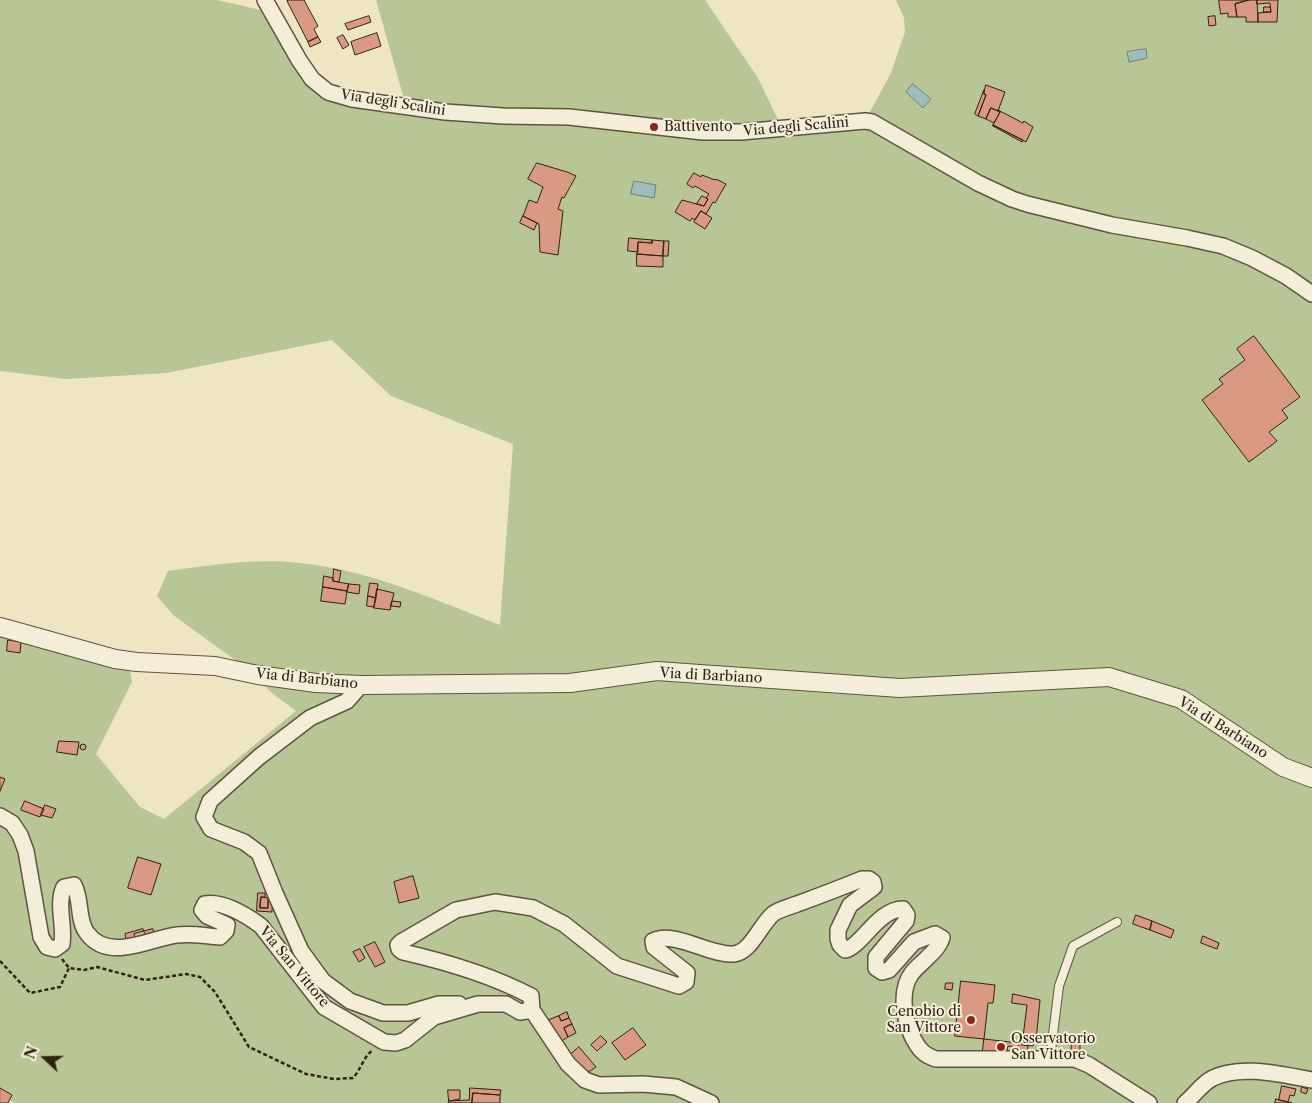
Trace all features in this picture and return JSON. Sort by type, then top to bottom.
[{"type":"street","name":"Via degli Scalini","points":[[266,0],[299,60],[312,79],[328,92],[352,99],[446,112],[503,116],[568,117],[703,132],[741,132],[872,122],[978,183],[1012,199],[1112,225],[1223,246],[1252,258],[1286,276],[1312,294]]},
{"type":"street","name":"Via di Barbiano","points":[[0,627],[122,660],[215,666],[258,675],[316,683],[361,685],[570,683],[657,672],[900,688],[1109,677],[1181,699],[1283,767],[1312,778]]},
{"type":"street","name":"Via San Vittore","points":[[361,685],[347,701],[310,718],[259,756],[210,801],[204,817],[211,829],[244,842],[259,853],[301,951],[323,981],[350,1000],[383,1013],[408,1013],[439,1004],[506,1004],[520,1012],[532,1010]]},
{"type":"street","name":"Via San Vittore","points":[[0,816],[12,823],[20,835],[26,850],[41,937],[47,947],[55,949],[62,944],[60,896],[64,887],[74,885],[78,892],[82,923],[87,933],[105,946],[120,948],[178,935],[220,936],[226,931],[227,925],[208,916],[202,910],[205,904],[215,903],[251,918],[261,926],[324,1007],[384,1042],[396,1043],[405,1040],[434,1017],[478,1004]]},
{"type":"street","points":[[711,1103],[676,1087],[643,1084],[599,1084],[585,1080],[568,1064],[532,1010],[530,996],[506,983],[440,960],[402,952],[398,945],[456,910],[496,902],[533,908],[564,924],[617,966],[680,986],[686,982],[687,973],[654,947],[653,941],[670,939],[725,954],[736,954],[746,949],[759,929],[774,912],[869,879],[873,882],[874,887],[850,905],[838,930],[840,945],[845,950],[850,949],[873,925],[896,909],[903,909],[907,915],[906,921],[876,957],[876,968],[882,972],[889,970],[914,942],[935,934],[942,938],[940,945],[912,974],[906,988],[904,1004],[908,1028],[918,1048],[926,1056],[936,1059],[1076,1059],[1089,1065],[1149,1103]]},
{"type":"street","points":[[1184,1103],[1205,1083],[1214,1077],[1228,1073],[1257,1070],[1312,1080]]},
{"type":"lane","points":[[1050,1059],[1059,986],[1073,946],[1117,922]]},
{"type":"path","points":[[0,961],[30,993],[60,987],[69,968],[84,970],[97,967],[145,980],[186,974],[200,976],[215,992],[249,1047],[306,1074],[334,1079],[353,1078],[363,1065],[367,1054]]},
{"type":"green space","points":[[0,0],[217,0],[274,13],[312,81],[406,106],[376,0],[705,0],[758,78],[782,128],[865,121],[891,73],[905,32],[904,18],[896,0],[1312,0],[1312,1103],[14,1103],[0,1093],[0,625],[128,660],[132,682],[96,754],[140,807],[164,819],[296,711],[272,693],[242,665],[173,615],[157,596],[168,571],[267,561],[326,567],[352,572],[402,587],[500,625],[513,444],[391,396],[332,340],[166,373],[66,379],[0,371]]},
{"type":"water","points":[[1146,49],[1147,58],[1129,62],[1127,52]]},
{"type":"water","points":[[913,84],[931,99],[923,108],[906,92]]},
{"type":"water","points":[[634,181],[656,185],[654,198],[631,194]]},
{"type":"building","points":[[304,0],[318,26],[314,29],[318,37],[308,42],[287,1]]},
{"type":"building","points":[[1219,0],[1249,0],[1235,4],[1237,17],[1228,17],[1228,13],[1221,14]]},
{"type":"building","points":[[1257,0],[1258,22],[1246,22],[1246,17],[1237,17],[1235,4]]},
{"type":"building","points":[[1257,0],[1278,0],[1277,22],[1258,22],[1258,13],[1271,12],[1270,3],[1257,4]]},
{"type":"building","points":[[1264,7],[1270,7],[1271,12],[1264,12]]},
{"type":"building","points":[[369,16],[371,22],[348,30],[345,24]]},
{"type":"building","points":[[1215,16],[1216,25],[1209,26],[1208,17]]},
{"type":"building","points":[[377,33],[381,46],[355,55],[351,42]]},
{"type":"building","points":[[343,35],[349,45],[343,49],[337,38]]},
{"type":"building","points":[[318,37],[321,42],[310,47],[308,42]]},
{"type":"building","points":[[986,85],[1005,92],[998,111],[991,108],[986,119],[978,116],[986,95],[984,94]]},
{"type":"building","points":[[984,90],[986,95],[978,116],[975,114]]},
{"type":"building","points":[[991,108],[1000,112],[994,123],[986,119]]},
{"type":"building","points":[[998,110],[1033,127],[1026,142],[993,125],[1000,112]]},
{"type":"building","points":[[993,126],[1023,140],[1022,142]]},
{"type":"building","points":[[537,163],[576,176],[564,198],[562,197],[558,209],[563,211],[558,255],[540,252],[539,224],[523,216],[529,200],[537,203],[543,187],[528,179]]},
{"type":"building","points":[[694,173],[701,177],[702,175],[726,184],[706,214],[701,211],[695,220],[692,218],[690,221],[675,212],[682,200],[704,206],[709,194],[687,184]]},
{"type":"building","points":[[702,196],[708,199],[704,206],[697,204]]},
{"type":"building","points":[[701,211],[712,218],[705,229],[694,222]]},
{"type":"building","points":[[523,216],[537,223],[534,230],[520,223]]},
{"type":"building","points":[[629,238],[652,240],[652,243],[638,242],[638,252],[628,251]]},
{"type":"building","points":[[652,240],[664,241],[663,256],[637,254],[638,242],[652,243]]},
{"type":"building","points":[[664,241],[669,241],[668,256],[663,256]]},
{"type":"building","points":[[637,254],[663,256],[663,267],[637,266]]},
{"type":"building","points":[[1254,336],[1300,397],[1282,410],[1288,418],[1269,432],[1277,441],[1249,462],[1202,400],[1223,384],[1219,379],[1245,360],[1237,349]]},
{"type":"building","points":[[334,569],[341,571],[339,582],[333,581]]},
{"type":"building","points":[[324,576],[333,578],[333,581],[349,584],[347,591],[323,587]]},
{"type":"building","points":[[370,583],[378,584],[376,598],[368,596]]},
{"type":"building","points":[[349,584],[360,585],[359,594],[347,592]]},
{"type":"building","points":[[323,587],[347,591],[345,604],[321,601]]},
{"type":"building","points":[[377,589],[394,593],[390,610],[374,608]]},
{"type":"building","points":[[368,596],[376,598],[374,607],[367,606]]},
{"type":"building","points":[[392,601],[401,602],[400,607],[391,606]]},
{"type":"building","points":[[8,640],[21,642],[20,653],[7,651]]},
{"type":"building","points":[[59,741],[79,742],[77,755],[57,752]]},
{"type":"building","points":[[83,744],[86,747],[83,750],[80,747]]},
{"type":"building","points":[[0,777],[5,779],[0,791]]},
{"type":"building","points":[[25,801],[44,809],[40,817],[21,810]]},
{"type":"building","points":[[45,805],[56,809],[52,818],[41,815]]},
{"type":"building","points":[[138,857],[161,864],[151,895],[128,888]]},
{"type":"building","points":[[413,876],[419,898],[399,903],[394,882]]},
{"type":"building","points":[[258,893],[265,893],[265,897],[261,897],[260,908],[268,908],[268,898],[273,894],[272,912],[257,911]]},
{"type":"building","points":[[261,897],[268,898],[268,908],[260,908]]},
{"type":"building","points":[[1136,915],[1152,921],[1150,930],[1133,924]]},
{"type":"building","points":[[1152,921],[1174,930],[1171,938],[1150,930]]},
{"type":"building","points":[[143,929],[146,937],[127,943],[125,934]]},
{"type":"building","points":[[153,929],[155,937],[136,943],[134,934]]},
{"type":"building","points":[[1203,936],[1219,943],[1217,949],[1201,943]]},
{"type":"building","points":[[375,942],[385,962],[375,967],[364,947]]},
{"type":"building","points":[[360,949],[365,958],[359,962],[353,952]]},
{"type":"building","name":"Cenobio di San Vittore","points":[[961,981],[995,985],[993,1003],[988,1003],[984,1039],[955,1036]]},
{"type":"building","points":[[946,983],[953,983],[952,990],[945,989]]},
{"type":"building","points":[[1013,994],[1040,1000],[1036,1041],[1034,1041],[1033,1046],[1022,1045],[1027,1005],[1012,1003]]},
{"type":"building","points":[[567,1012],[569,1018],[561,1021],[559,1016]]},
{"type":"building","points":[[559,1016],[561,1021],[569,1018],[572,1024],[564,1028],[568,1037],[560,1042],[549,1020]]},
{"type":"building","points":[[572,1024],[576,1033],[568,1037],[564,1028]]},
{"type":"building","points":[[633,1028],[646,1045],[625,1060],[612,1043]]},
{"type":"building","points":[[601,1036],[607,1042],[597,1051],[591,1045]]},
{"type":"building","name":"Osservatorio San Vittore","points":[[984,1039],[1019,1043],[1018,1056],[1001,1052],[983,1051]]},
{"type":"building","points":[[1072,1041],[1080,1041],[1080,1055],[1071,1054]]},
{"type":"building","points":[[1019,1043],[1028,1046],[1027,1054],[1018,1053]]},
{"type":"building","points":[[1010,1046],[1013,1049],[1010,1052],[1007,1049]]},
{"type":"building","points":[[579,1047],[596,1067],[584,1075],[569,1056]]},
{"type":"building","points":[[1282,1086],[1296,1089],[1294,1096],[1290,1095],[1288,1102],[1279,1100]]},
{"type":"building","points":[[1302,1087],[1308,1089],[1306,1094],[1301,1092]]},
{"type":"building","points":[[0,1088],[12,1095],[8,1103],[0,1103]]},
{"type":"building","points":[[470,1088],[501,1090],[500,1095],[473,1093],[472,1103],[448,1103],[449,1101],[469,1100]]},
{"type":"building","points":[[448,1090],[460,1090],[460,1099],[449,1101]]},
{"type":"building","points":[[473,1093],[500,1095],[500,1103],[472,1103]]},
{"type":"building","points":[[1276,1099],[1292,1103],[1275,1103]]},
{"type":"place","name":"Battivento","points":[[654,127]]},
{"type":"place","name":"Cenobio di San Vittore","points":[[971,1020]]},
{"type":"place","name":"Osservatorio San Vittore","points":[[1001,1047]]}]
